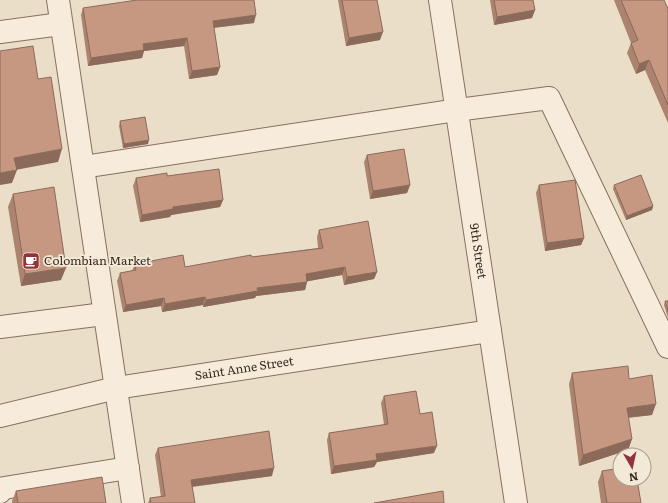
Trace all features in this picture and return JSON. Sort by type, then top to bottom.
[{"type":"street","points":[[58,0],[133,503]]},
{"type":"street","name":"9th Street","points":[[440,0],[516,503]]},
{"type":"street","points":[[0,32],[61,24]]},
{"type":"street","points":[[83,167],[457,110],[549,98],[668,348]]},
{"type":"street","points":[[0,328],[104,314]]},
{"type":"street","name":"Saint Anne Street","points":[[0,416],[116,388],[490,331]]},
{"type":"street","points":[[0,492],[4,488],[128,468]]},
{"type":"building","points":[[137,0],[254,0],[256,15],[213,21],[220,67],[192,71],[187,38],[143,44],[144,50],[91,58],[83,8]]},
{"type":"building","points":[[342,0],[377,0],[383,32],[349,38]]},
{"type":"building","points":[[494,0],[533,0],[535,10],[497,17]]},
{"type":"building","points":[[621,0],[664,0],[668,9],[668,105],[649,60],[639,64],[631,43],[638,40]]},
{"type":"building","points":[[33,46],[38,79],[51,77],[62,149],[14,158],[17,170],[0,173],[0,51]]},
{"type":"building","points":[[145,117],[149,140],[124,144],[120,121]]},
{"type":"building","points":[[404,149],[410,185],[373,191],[367,155]]},
{"type":"building","points":[[219,169],[223,200],[173,207],[173,209],[142,215],[136,178],[167,173],[167,176]]},
{"type":"building","points":[[641,175],[653,206],[627,216],[614,185]]},
{"type":"building","points":[[575,180],[584,238],[547,243],[539,185]]},
{"type":"building","points":[[54,187],[66,268],[25,274],[13,194]]},
{"type":"building","points":[[368,221],[377,272],[347,277],[345,267],[306,274],[307,282],[257,288],[258,291],[206,300],[205,297],[165,304],[164,298],[126,305],[120,273],[136,270],[135,264],[183,255],[185,267],[251,255],[252,257],[323,248],[319,230]]},
{"type":"building","points":[[665,301],[668,301],[668,311]]},
{"type":"building","points":[[628,366],[629,379],[652,375],[656,404],[627,408],[632,439],[583,455],[572,373]]},
{"type":"building","points":[[416,391],[420,414],[432,412],[437,446],[376,454],[377,460],[334,466],[329,433],[388,424],[384,396]]},
{"type":"building","points":[[269,431],[274,468],[191,480],[195,503],[151,503],[150,498],[165,496],[158,448]]},
{"type":"building","points":[[612,469],[612,487],[638,487],[641,503],[607,503],[602,471]]},
{"type":"building","points":[[102,477],[106,503],[18,503],[16,491]]},
{"type":"building","points":[[443,491],[444,503],[374,503]]},
{"type":"place","name":"Colombian Market","points":[[31,261]]}]
